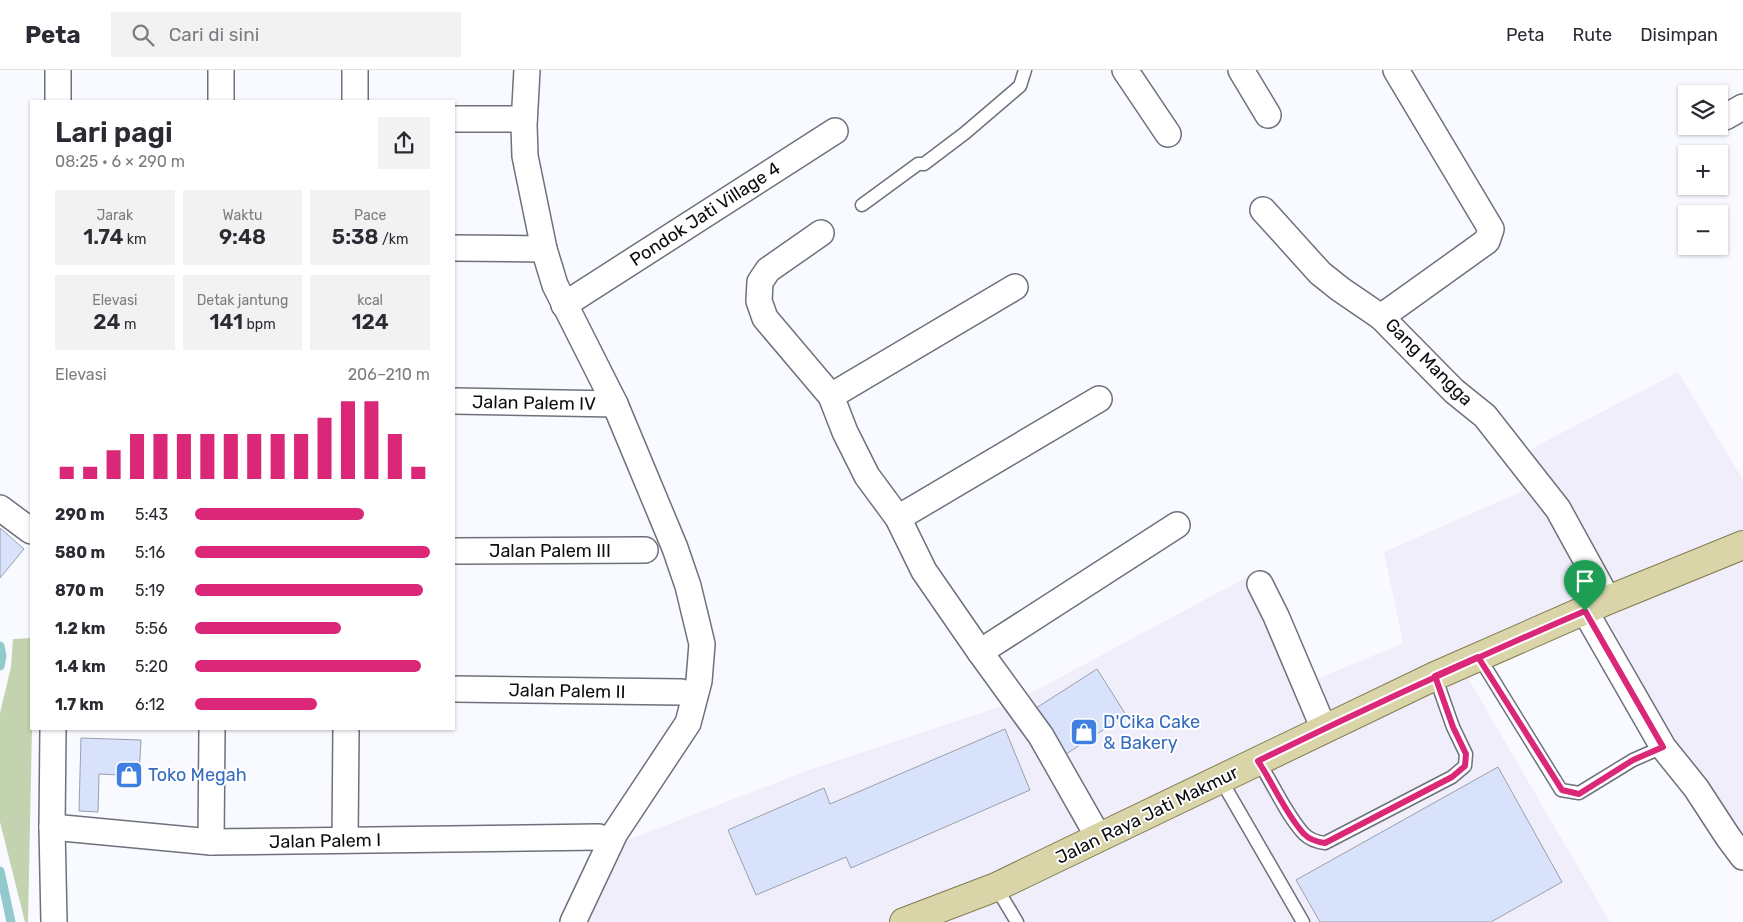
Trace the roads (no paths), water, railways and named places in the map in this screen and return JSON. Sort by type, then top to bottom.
[{"type":"main road","name":"Jalan Raya Jati Makmur","points":[[904,922],[996,887],[1435,676],[1743,545]]},
{"type":"street","points":[[58,70],[58,100]]},
{"type":"street","points":[[221,70],[221,100]]},
{"type":"street","points":[[355,70],[355,100]]},
{"type":"street","points":[[527,70],[524,119],[525,156],[544,249],[555,285],[570,301],[675,548],[688,586],[702,644],[699,681],[688,723],[616,833],[573,922]]},
{"type":"street","points":[[1125,70],[1168,134]]},
{"type":"street","points":[[1242,70],[1268,115]]},
{"type":"street","name":"Gang Mangga","points":[[1396,70],[1491,229],[1487,241],[1382,317],[1454,391],[1485,416],[1558,509],[1596,606],[1663,747],[1696,788],[1728,838],[1743,857]]},
{"type":"street","points":[[455,119],[524,119]]},
{"type":"street","name":"Pondok Jati Village 4","points":[[570,301],[835,131]]},
{"type":"street","points":[[1264,210],[1320,273],[1382,317]]},
{"type":"street","points":[[820,233],[768,270],[760,282],[759,301],[765,318],[831,396],[845,432],[867,476],[898,518],[924,571],[1041,736],[1100,838]]},
{"type":"street","points":[[455,248],[544,249]]},
{"type":"street","points":[[831,396],[1016,287]]},
{"type":"street","points":[[898,518],[1099,399]]},
{"type":"street","name":"Jalan Palem IV","points":[[455,401],[615,404]]},
{"type":"street","points":[[0,508],[30,530]]},
{"type":"street","points":[[980,652],[1177,526]]},
{"type":"street","name":"Jalan Palem III","points":[[455,551],[646,550]]},
{"type":"street","points":[[1260,584],[1276,616],[1324,729]]},
{"type":"street","name":"Jalan Palem II","points":[[455,689],[681,692]]},
{"type":"street","points":[[53,730],[52,827],[54,922]]},
{"type":"street","points":[[211,842],[212,730]]},
{"type":"street","points":[[345,840],[346,730]]},
{"type":"street","name":"Jalan Palem I","points":[[52,827],[211,842],[599,838]]},
{"type":"lane","points":[[862,205],[918,164],[924,164],[965,133],[1020,86],[1025,70]]},
{"type":"lane","points":[[1478,657],[1562,790],[1579,794],[1633,760],[1663,747]]},
{"type":"lane","points":[[1258,761],[1287,810],[1305,835],[1316,842],[1325,843],[1452,777],[1465,766],[1466,754],[1453,727],[1435,676]]},
{"type":"lane","points":[[1221,780],[1303,922]]},
{"type":"lane","points":[[996,887],[1017,922]]},
{"type":"waterway","points":[[0,646],[2,656],[0,666]]},
{"type":"waterway","points":[[0,871],[11,922]]},
{"type":"place","name":"D'Cika Cake & Bakery","points":[[1084,732]]},
{"type":"place","name":"Toko Megah","points":[[129,775]]}]
